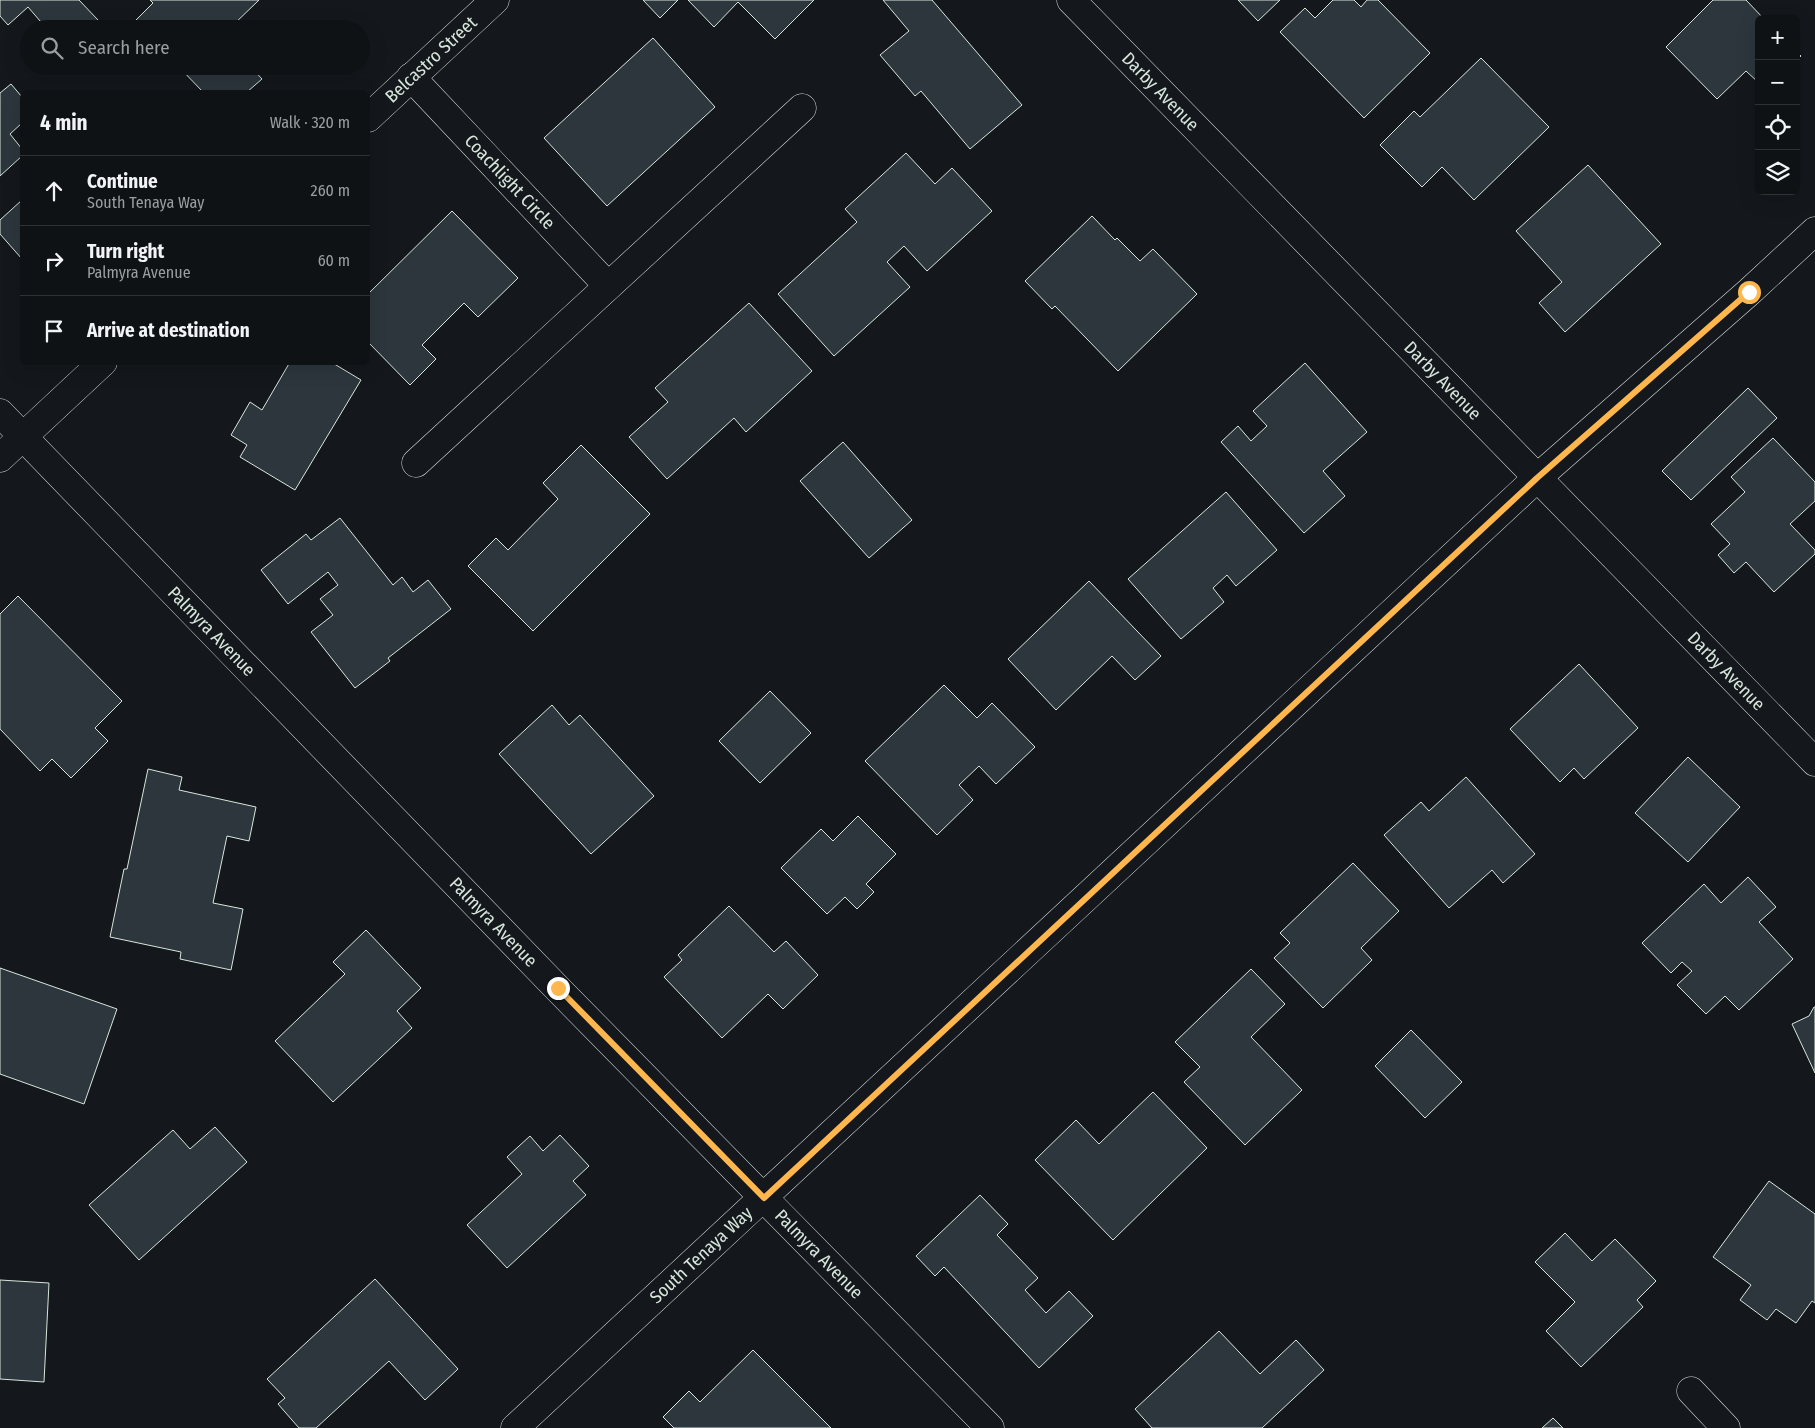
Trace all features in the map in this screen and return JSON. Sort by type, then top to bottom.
[{"type":"street","name":"Belcastro Street","points":[[370,116],[495,0]]},
{"type":"street","name":"Darby Avenue","points":[[1071,0],[1815,762]]},
{"type":"street","name":"Coachlight Circle","points":[[411,78],[608,286]]},
{"type":"street","points":[[416,463],[802,108]]},
{"type":"street","name":"South Tenaya Way","points":[[515,1428],[1537,478],[1749,292],[1815,231]]},
{"type":"street","points":[[0,458],[100,365]]},
{"type":"street","name":"Palmyra Avenue","points":[[0,413],[551,981],[990,1428]]},
{"type":"street","points":[[1691,1390],[1726,1428]]},
{"type":"building","points":[[0,0],[79,0],[98,20],[39,20],[28,7],[8,25],[0,16]]},
{"type":"building","points":[[150,0],[259,0],[238,20],[136,20],[153,3]]},
{"type":"building","points":[[643,0],[678,0],[660,18]]},
{"type":"building","points":[[688,0],[814,0],[775,39],[738,2],[714,27]]},
{"type":"building","points":[[883,0],[932,0],[1022,105],[970,149],[921,91],[915,96],[880,55],[909,31]]},
{"type":"building","points":[[1238,0],[1280,0],[1258,21]]},
{"type":"building","points":[[1333,0],[1354,0],[1361,7],[1367,0],[1378,0],[1430,53],[1364,118],[1280,32],[1305,8],[1315,18]]},
{"type":"building","points":[[1713,0],[1746,0],[1760,15],[1755,15],[1755,79],[1746,71],[1717,99],[1666,47]]},
{"type":"building","points":[[653,38],[715,107],[607,206],[544,138]]},
{"type":"building","points":[[1481,58],[1549,127],[1474,200],[1442,167],[1422,187],[1380,145],[1414,111],[1420,117]]},
{"type":"building","points":[[187,75],[258,75],[262,79],[249,90],[201,90]]},
{"type":"building","points":[[11,84],[20,95],[20,125],[10,134],[20,146],[20,158],[0,176],[0,93]]},
{"type":"building","points":[[906,153],[935,184],[952,168],[992,211],[927,271],[904,246],[887,262],[910,287],[834,356],[778,294],[857,222],[845,209]]},
{"type":"building","points":[[1588,165],[1661,244],[1565,332],[1539,303],[1562,282],[1516,231]]},
{"type":"building","points":[[20,202],[20,257],[0,234],[0,220]]},
{"type":"building","points":[[452,211],[518,278],[478,317],[464,303],[422,345],[436,359],[410,385],[370,344],[370,292]]},
{"type":"building","points":[[1092,216],[1115,240],[1117,238],[1140,261],[1153,249],[1197,294],[1118,371],[1055,306],[1052,309],[1025,281]]},
{"type":"building","points":[[749,303],[812,371],[746,432],[734,418],[667,479],[629,437],[668,402],[655,388]]},
{"type":"building","points":[[1305,363],[1367,432],[1323,471],[1345,496],[1304,533],[1221,442],[1238,426],[1251,441],[1267,426],[1253,411]]},
{"type":"building","points":[[288,365],[336,365],[361,380],[295,490],[240,457],[247,445],[231,435],[250,402],[262,410]]},
{"type":"building","points":[[1748,388],[1777,418],[1691,500],[1662,471]]},
{"type":"building","points":[[1773,438],[1815,482],[1815,501],[1790,524],[1815,550],[1815,554],[1774,592],[1746,562],[1734,573],[1718,555],[1730,544],[1711,524],[1745,492],[1731,477]]},
{"type":"building","points":[[843,442],[912,520],[869,558],[800,481]]},
{"type":"building","points":[[581,445],[650,514],[533,631],[468,566],[496,538],[508,550],[558,499],[543,483]]},
{"type":"building","points":[[1226,492],[1277,550],[1236,586],[1227,575],[1213,588],[1224,602],[1181,639],[1128,579]]},
{"type":"building","points":[[340,518],[393,585],[402,577],[413,592],[428,580],[451,609],[388,658],[390,661],[355,688],[311,632],[333,615],[320,599],[338,585],[328,572],[288,604],[261,570],[306,534],[311,540]]},
{"type":"building","points":[[1089,581],[1161,656],[1135,680],[1112,656],[1056,710],[1008,659]]},
{"type":"building","points":[[18,596],[122,701],[95,728],[108,741],[71,778],[52,759],[40,771],[0,729],[0,614]]},
{"type":"building","points":[[1579,664],[1638,728],[1584,779],[1574,768],[1560,782],[1510,729]]},
{"type":"building","points":[[944,685],[977,718],[992,703],[1035,747],[996,784],[979,766],[959,785],[973,800],[937,835],[865,761]]},
{"type":"building","points":[[770,691],[811,733],[760,783],[719,741]]},
{"type":"building","points":[[552,705],[569,725],[580,715],[654,796],[591,854],[499,754]]},
{"type":"building","points":[[1688,757],[1740,807],[1688,862],[1635,813]]},
{"type":"building","points":[[148,769],[182,777],[179,790],[256,807],[249,841],[227,836],[213,903],[243,909],[231,970],[180,959],[181,952],[110,937],[124,869],[127,869]]},
{"type":"building","points":[[1466,777],[1535,854],[1503,883],[1492,870],[1449,908],[1384,835],[1421,802],[1429,811]]},
{"type":"building","points":[[858,816],[896,854],[866,884],[874,892],[857,909],[845,897],[827,914],[781,868],[821,829],[833,841]]},
{"type":"building","points":[[1353,863],[1399,911],[1361,948],[1372,960],[1323,1008],[1274,958],[1290,943],[1280,933]]},
{"type":"building","points":[[1748,877],[1776,907],[1759,922],[1793,959],[1739,1010],[1725,996],[1706,1014],[1677,985],[1692,971],[1682,962],[1671,973],[1642,943],[1704,884],[1721,903]]},
{"type":"building","points":[[729,906],[774,952],[786,941],[818,975],[783,1009],[768,994],[722,1038],[664,977],[682,960],[678,955]]},
{"type":"building","points":[[366,930],[421,988],[397,1011],[412,1028],[333,1102],[275,1041],[345,974],[333,962]]},
{"type":"building","points":[[0,968],[117,1009],[84,1104],[0,1074]]},
{"type":"building","points":[[1251,969],[1285,1004],[1251,1037],[1302,1090],[1245,1145],[1184,1082],[1200,1067],[1175,1042]]},
{"type":"building","points":[[1814,1007],[1815,1073],[1792,1024],[1809,1016]]},
{"type":"building","points":[[1411,1030],[1462,1082],[1425,1118],[1375,1066]]},
{"type":"building","points":[[1153,1092],[1207,1148],[1113,1240],[1035,1160],[1076,1120],[1099,1144]]},
{"type":"building","points":[[215,1127],[247,1162],[139,1260],[89,1205],[173,1130],[190,1149]]},
{"type":"building","points":[[560,1135],[589,1166],[573,1181],[586,1195],[507,1268],[467,1225],[522,1174],[507,1157],[530,1136],[543,1151]]},
{"type":"building","points":[[1769,1181],[1815,1214],[1815,1303],[1812,1301],[1796,1323],[1776,1309],[1767,1320],[1740,1300],[1751,1285],[1713,1257]]},
{"type":"building","points":[[980,1195],[1008,1224],[997,1235],[1038,1278],[1025,1290],[1046,1313],[1069,1291],[1093,1316],[1039,1368],[944,1267],[935,1276],[916,1256]]},
{"type":"building","points":[[1565,1233],[1592,1261],[1615,1239],[1656,1281],[1637,1300],[1643,1307],[1581,1367],[1546,1331],[1575,1302],[1535,1262]]},
{"type":"building","points":[[375,1279],[458,1369],[425,1400],[389,1361],[316,1428],[299,1428],[278,1404],[285,1398],[267,1379]]},
{"type":"building","points":[[0,1280],[49,1283],[44,1382],[0,1379]]},
{"type":"building","points":[[1219,1331],[1260,1374],[1296,1340],[1324,1370],[1262,1428],[1152,1428],[1135,1409]]},
{"type":"building","points":[[753,1350],[831,1428],[674,1428],[663,1417],[689,1391],[700,1402]]},
{"type":"building","points":[[1553,1418],[1563,1428],[1542,1428]]},
{"type":"route","points":[[558,988],[764,1198],[1537,478],[1749,292]]}]
